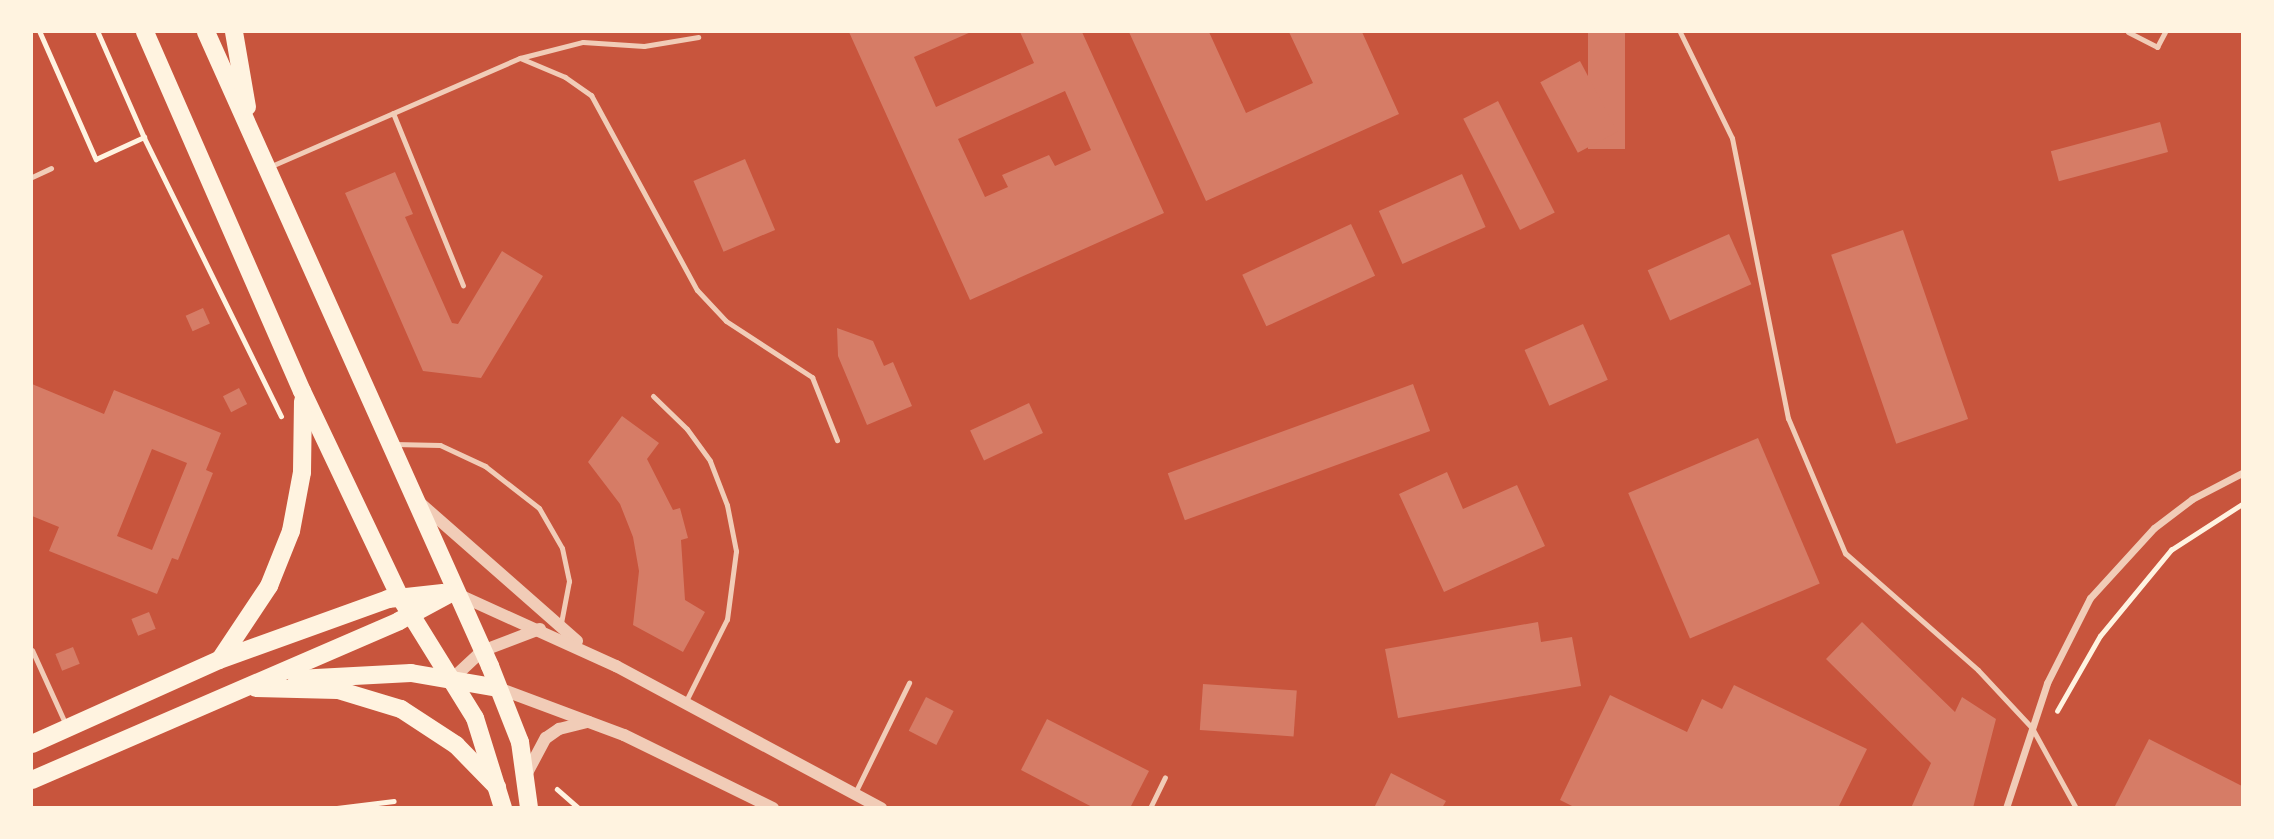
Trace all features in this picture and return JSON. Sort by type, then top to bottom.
[{"type":"main road","points":[[145,32],[302,391],[401,597],[479,727],[502,800]]},
{"type":"main road","points":[[206,32],[498,688],[520,742],[529,807]]},
{"type":"main road","points":[[234,32],[253,138]]},
{"type":"main road","points":[[219,660],[269,586],[291,531],[302,472],[302,391]]},
{"type":"main road","points":[[32,744],[219,660],[401,597],[453,592]]},
{"type":"main road","points":[[32,780],[411,615],[453,592]]},
{"type":"main road","points":[[239,690],[368,672],[451,680],[498,688]]},
{"type":"main road","points":[[239,690],[305,685],[380,701],[430,725],[456,745],[502,800]]},
{"type":"street","points":[[2006,807],[2066,639],[2120,561],[2192,499],[2242,473]]},
{"type":"street","points":[[410,494],[594,655]]},
{"type":"street","points":[[453,592],[594,655],[881,807]]},
{"type":"street","points":[[451,680],[482,651],[540,629]]},
{"type":"street","points":[[498,688],[591,722],[773,807]]},
{"type":"street","points":[[525,780],[528,764],[546,738],[567,726],[591,722]]},
{"type":"lane","points":[[1680,32],[1732,138],[1788,418],[1845,553],[1978,670],[2032,728],[2076,807]]},
{"type":"lane","points":[[2128,32],[2157,47],[2165,32]]},
{"type":"lane","points":[[266,168],[520,58],[583,42],[644,46],[698,37]]},
{"type":"lane","points":[[520,58],[565,77],[591,95],[697,290],[726,321],[812,377],[838,440]]},
{"type":"lane","points":[[393,113],[463,285]]},
{"type":"lane","points":[[32,177],[51,168]]},
{"type":"lane","points":[[653,396],[687,429],[710,461],[727,505],[736,551],[735,588],[727,619],[685,703]]},
{"type":"lane","points":[[388,444],[440,445],[485,466],[539,508],[562,548],[569,581],[560,626]]},
{"type":"lane","points":[[32,650],[67,728]]},
{"type":"lane","points":[[854,794],[909,683]]},
{"type":"lane","points":[[1150,807],[1165,777]]},
{"type":"path","points":[[40,32],[96,159],[144,137]]},
{"type":"path","points":[[98,32],[144,137],[283,420]]},
{"type":"path","points":[[2040,740],[2100,636],[2171,550],[2242,505]]},
{"type":"path","points":[[557,789],[579,807]]},
{"type":"path","points":[[337,807],[394,801]]},
{"type":"building","points":[[849,32],[971,32],[914,57],[936,107],[1034,63],[1020,32],[1082,32],[1164,213],[970,300]],"holes":[[[1065,91],[1091,150],[1055,166],[1049,155],[1002,175],[1008,187],[985,197],[958,139]]]},
{"type":"building","points":[[1129,32],[1209,32],[1246,113],[1313,83],[1289,32],[1362,32],[1399,114],[1206,201]]},
{"type":"building","points":[[1588,32],[1625,32],[1625,149],[1588,149]]},
{"type":"building","points":[[1580,61],[1618,132],[1578,153],[1540,82]]},
{"type":"building","points":[[1498,101],[1555,212],[1520,230],[1463,119]]},
{"type":"building","points":[[2160,122],[2168,152],[2059,181],[2051,151]]},
{"type":"building","points":[[745,159],[775,230],[724,252],[693,181]]},
{"type":"building","points":[[395,172],[413,214],[405,217],[452,323],[458,324],[502,251],[543,276],[481,378],[423,371],[345,193]]},
{"type":"building","points":[[1462,174],[1486,227],[1402,264],[1379,211]]},
{"type":"building","points":[[1351,224],[1375,276],[1266,326],[1242,275]]},
{"type":"building","points":[[1903,230],[1968,419],[1896,444],[1831,255]]},
{"type":"building","points":[[1729,234],[1751,284],[1670,320],[1648,270]]},
{"type":"building","points":[[203,308],[210,324],[193,331],[186,316]]},
{"type":"building","points":[[1583,324],[1608,380],[1549,406],[1525,350]]},
{"type":"building","points":[[837,328],[873,341],[884,366],[893,362],[912,406],[867,425],[838,356]]},
{"type":"building","points":[[32,384],[104,414],[114,390],[221,433],[206,470],[213,473],[178,560],[172,558],[157,594],[49,551],[59,527],[32,516]],"holes":[[[152,449],[187,463],[152,550],[117,536]]]},
{"type":"building","points":[[1413,384],[1430,431],[1185,520],[1168,473]]},
{"type":"building","points":[[239,388],[247,404],[231,412],[223,396]]},
{"type":"building","points":[[1029,403],[1043,433],[984,460],[970,430]]},
{"type":"building","points":[[622,416],[659,443],[647,459],[673,510],[680,508],[688,538],[681,540],[685,600],[705,612],[683,652],[633,625],[639,571],[633,537],[620,504],[588,462]]},
{"type":"building","points":[[1758,438],[1820,583],[1690,639],[1628,493]]},
{"type":"building","points":[[1447,472],[1463,509],[1517,485],[1545,546],[1444,592],[1399,494]]},
{"type":"building","points":[[149,612],[156,629],[138,636],[131,619]]},
{"type":"building","points":[[1538,622],[1541,642],[1572,637],[1581,686],[1398,718],[1385,649]]},
{"type":"building","points":[[1862,622],[1955,712],[1962,697],[1996,719],[1973,808],[1911,808],[1931,763],[1826,659]]},
{"type":"building","points":[[73,647],[80,664],[62,671],[55,654]]},
{"type":"building","points":[[1203,684],[1297,691],[1294,736],[1200,730]]},
{"type":"building","points":[[1734,685],[1867,749],[1838,808],[1576,808],[1560,800],[1610,695],[1687,732],[1702,699],[1722,709]]},
{"type":"building","points":[[926,697],[954,711],[936,745],[909,731]]},
{"type":"building","points":[[1047,719],[1149,771],[1130,808],[1094,808],[1021,770]]},
{"type":"building","points":[[2149,739],[2242,786],[2242,808],[2114,808]]},
{"type":"building","points":[[1391,773],[1446,801],[1442,808],[1374,808]]}]
